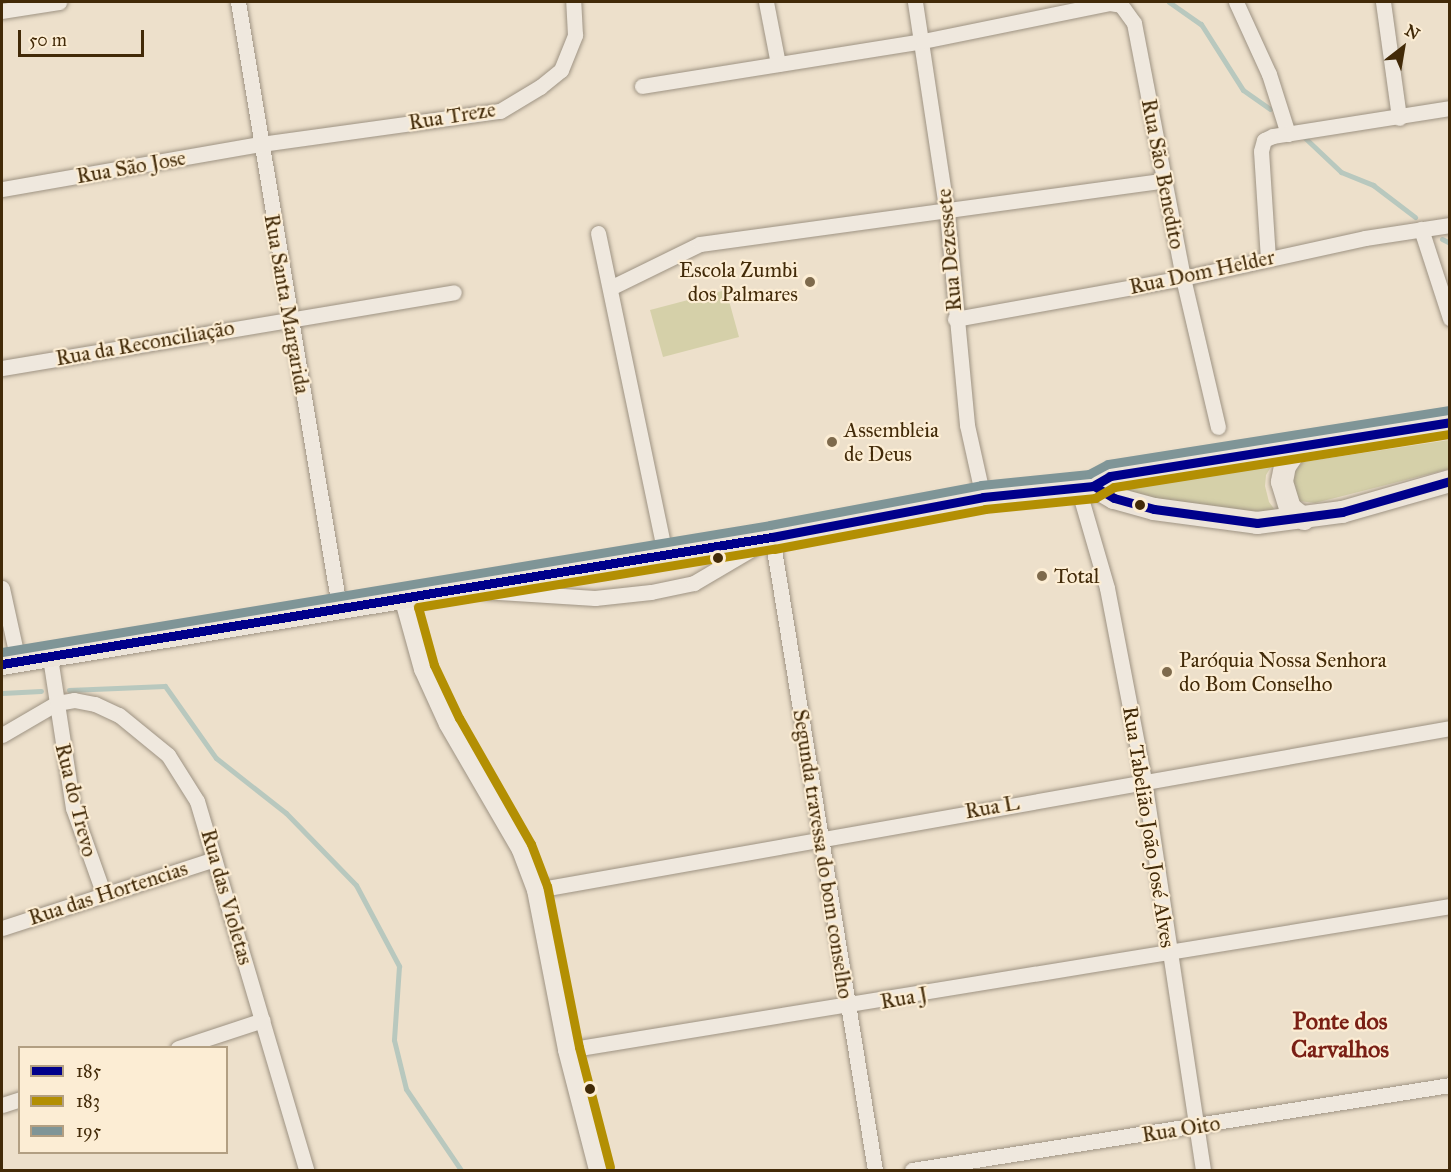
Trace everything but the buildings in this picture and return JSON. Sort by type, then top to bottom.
[{"type":"main road","points":[[10,662],[339,606],[772,537],[982,497],[1085,487],[1110,476],[1449,422]]},
{"type":"main road","points":[[1299,446],[1285,466],[1282,482],[1290,508],[1304,519]]},
{"type":"main road","points":[[1085,487],[1114,498],[1209,519],[1257,523],[1304,519],[1449,481]]},
{"type":"street","points":[[2,11],[60,2]]},
{"type":"street","name":"Rua Santa Margarida","points":[[238,2],[289,319],[339,606]]},
{"type":"street","name":"Rua Treze","points":[[261,144],[500,111],[561,70],[575,35],[573,2]]},
{"type":"street","points":[[766,2],[778,64]]},
{"type":"street","name":"Rua Dezessete","points":[[915,2],[923,41],[947,213],[955,319],[967,425],[982,497]]},
{"type":"street","points":[[1236,2],[1269,74],[1288,134]]},
{"type":"street","points":[[1383,2],[1399,118]]},
{"type":"street","points":[[642,86],[923,41],[1110,3]]},
{"type":"street","name":"Rua São Benedito","points":[[1110,3],[1121,5],[1134,22],[1183,278],[1218,427]]},
{"type":"street","points":[[1268,259],[1261,151],[1264,140],[1288,134],[1399,118],[1449,108]]},
{"type":"street","name":"Rua São Jose","points":[[2,189],[261,144]]},
{"type":"street","points":[[610,288],[700,244],[947,213],[1165,180]]},
{"type":"street","name":"Rua Dom Helder","points":[[955,319],[1183,278],[1268,259],[1449,225]]},
{"type":"street","points":[[1421,229],[1449,318]]},
{"type":"street","points":[[598,233],[665,554]]},
{"type":"street","name":"Rua da Reconciliação","points":[[2,368],[454,292]]},
{"type":"street","name":"Rua Tabelião João José Alves","points":[[1085,487],[1144,780],[1203,1170]]},
{"type":"street","points":[[453,589],[596,598],[651,592],[694,583],[772,537]]},
{"type":"street","name":"Segunda travessa do bom conselho","points":[[772,537],[875,1170]]},
{"type":"street","points":[[2,588],[10,662]]},
{"type":"street","points":[[404,597],[423,669],[448,724],[520,850],[536,890],[567,1050],[598,1170]]},
{"type":"street","name":"Rua do Trevo","points":[[50,657],[73,808],[104,895]]},
{"type":"street","name":"Rua das Violetas","points":[[57,703],[74,700],[94,704],[119,716],[168,755],[197,801],[306,1170]]},
{"type":"street","points":[[2,735],[57,703]]},
{"type":"street","name":"Rua L","points":[[536,890],[820,837],[1449,728]]},
{"type":"street","name":"Rua das Hortencias","points":[[2,928],[214,859]]},
{"type":"street","name":"Rua J","points":[[567,1050],[847,1007],[1449,906]]},
{"type":"street","points":[[181,1046],[263,1020]]},
{"type":"street","name":"Rua Oito","points":[[912,1170],[1196,1127],[1449,1085]]},
{"type":"street","points":[[2,1105],[18,1100]]},
{"type":"shaded area","points":[[726,290],[739,337],[663,357],[650,310]]},
{"type":"shaded area","points":[[1449,440],[1449,469],[1315,503],[1299,501],[1289,476],[1303,462]]},
{"type":"shaded area","points":[[1277,457],[1266,475],[1265,486],[1269,502],[1280,517],[1224,515],[1109,489]]},
{"type":"waterway","points":[[1169,2],[1201,24],[1243,90],[1270,109]]},
{"type":"waterway","points":[[1304,137],[1341,172],[1373,185],[1415,217]]},
{"type":"waterway","points":[[1442,239],[1450,243]]},
{"type":"waterway","points":[[69,690],[165,686],[216,758],[286,813],[356,885],[399,966],[394,1040],[406,1089],[461,1170]]},
{"type":"waterway","points":[[2,693],[41,691]]},
{"type":"transit line","name":"195","points":[[2,652],[770,525],[981,485],[1089,474],[1108,464],[1448,410]]},
{"type":"transit line","name":"185","points":[[2,664],[772,537],[983,497],[1093,486],[1110,476],[1450,422]]},
{"type":"transit line","name":"183","points":[[610,1167],[579,1047],[547,886],[531,844],[459,718],[434,665],[418,607],[774,549],[985,509],[1095,498],[1114,487],[1450,434]]},
{"type":"transit line","name":"185","points":[[1094,486],[1114,498],[1154,509],[1257,523],[1342,512],[1450,481]]},
{"type":"place","name":"Escola Zumbi dos Palmares","points":[[810,282]]},
{"type":"place","name":"Assembleia de Deus","points":[[832,442]]},
{"type":"place","name":"Total","points":[[1042,576]]},
{"type":"place","name":"Paróquia Nossa Senhora do Bom Conselho","points":[[1167,672]]},
{"type":"district","name":"Ponte dos Carvalhos","points":[[1340,1036]]}]
